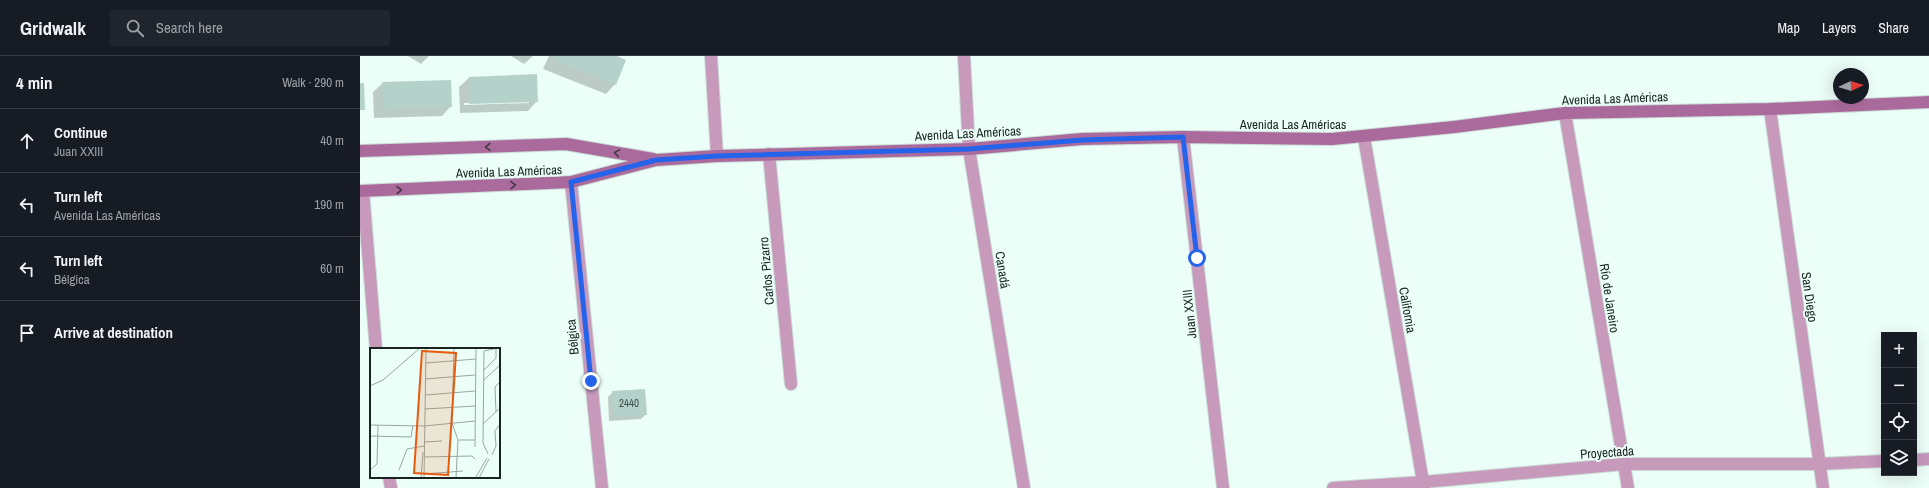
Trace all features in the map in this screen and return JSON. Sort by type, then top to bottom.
[{"type":"street","points":[[711,56],[717,156]]},
{"type":"street","name":"Canadá","points":[[964,56],[969,149],[1024,488]]},
{"type":"street","name":"Avenida Las Américas","points":[[362,191],[571,182],[656,160],[717,156],[969,149],[1082,140],[1183,137],[1364,137],[1565,113],[1770,109],[1929,102]]},
{"type":"street","name":"San Diego","points":[[1770,109],[1823,488]]},
{"type":"street","name":"Río de Janeiro","points":[[1565,113],[1628,488]]},
{"type":"street","name":"Juan XXIII","points":[[1183,137],[1223,488]]},
{"type":"street","name":"California","points":[[1364,137],[1424,485]]},
{"type":"street","name":"Avenida Las Américas","points":[[360,151],[566,144],[656,160]]},
{"type":"street","name":"Carlos Pizarro","points":[[769,154],[791,384]]},
{"type":"street","name":"Bélgica","points":[[571,182],[602,488]]},
{"type":"street","points":[[362,191],[376,348]]},
{"type":"street","points":[[1917,460],[1929,460]]},
{"type":"street","name":"Proyectada","points":[[1333,488],[1424,485],[1624,464],[1819,464],[1881,462]]},
{"type":"street","points":[[389,478],[391,488]]},
{"type":"building","points":[[554,56],[617,56],[626,60],[616,85],[552,59]]},
{"type":"building","points":[[537,74],[538,102],[469,104],[469,77]]},
{"type":"building","points":[[451,80],[452,107],[384,109],[382,82]]},
{"type":"building","points":[[360,83],[364,83],[365,110],[360,110]]},
{"type":"building","points":[[645,389],[647,415],[614,417],[612,391]]},
{"type":"route","points":[[591,381],[571,182],[656,160],[717,156],[969,149],[1082,140],[1183,137],[1197,258]]}]
